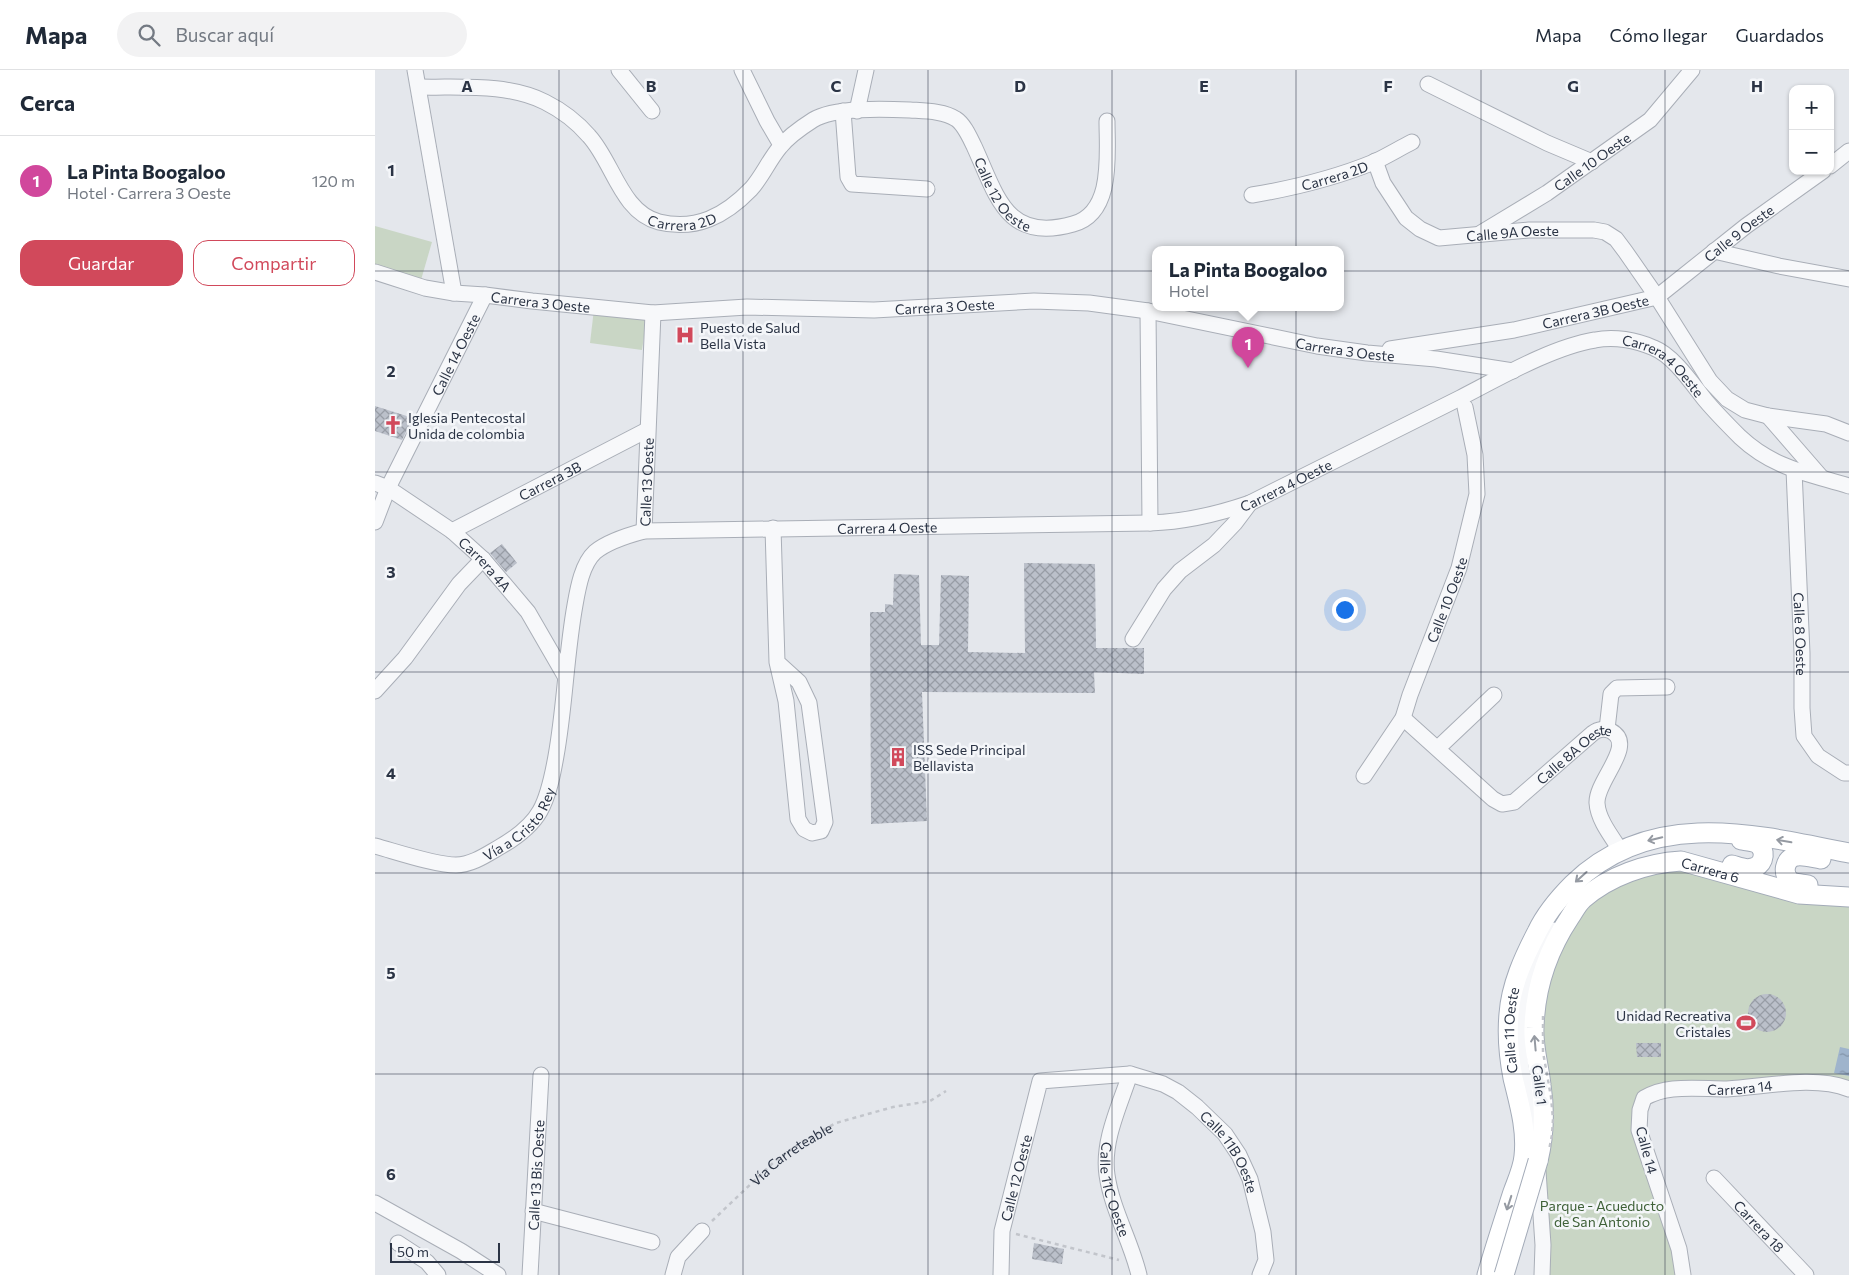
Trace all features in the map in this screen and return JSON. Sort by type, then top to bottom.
[{"type":"main road","points":[[1621,851],[1673,861],[1707,859],[1746,869],[1755,868],[1762,862],[1763,854],[1760,846],[1752,842],[1690,833]]},
{"type":"main road","points":[[1621,851],[1642,842],[1672,834],[1690,833],[1753,835],[1849,854]]},
{"type":"main road","name":"Calle 11 Oeste","points":[[1487,1275],[1524,1157],[1521,1110],[1513,1077],[1509,1036],[1509,1011],[1517,977],[1527,950],[1546,913],[1583,875],[1621,851]]},
{"type":"main road","points":[[1849,863],[1796,856],[1789,860],[1785,867],[1786,876],[1793,882],[1849,889]]},
{"type":"main road","name":"Carrera 6","points":[[1581,900],[1594,890],[1630,871],[1673,861],[1799,894],[1849,897]]},
{"type":"main road","name":"Calle 1","points":[[1504,1275],[1539,1161],[1544,1134],[1543,1104],[1534,1030],[1540,984],[1548,957],[1564,925],[1581,900]]},
{"type":"street","points":[[415,70],[420,87],[454,293]]},
{"type":"street","points":[[619,70],[653,111]]},
{"type":"street","points":[[742,70],[781,145]]},
{"type":"street","points":[[866,70],[850,111],[848,177],[852,184],[927,189]]},
{"type":"street","name":"Calle 10 Oeste","points":[[1477,236],[1547,193],[1651,120],[1692,70]]},
{"type":"street","points":[[1428,84],[1547,143],[1592,162]]},
{"type":"street","name":"Carrera 2D","points":[[420,87],[489,89],[516,92],[543,101],[567,115],[590,137],[635,208],[655,221],[673,225],[702,223],[729,208],[751,188],[781,145],[815,119],[850,111],[910,110],[942,113],[958,119]]},
{"type":"street","name":"Calle 12 Oeste","points":[[958,119],[969,136],[1009,216],[1025,226],[1043,229],[1061,228],[1080,222],[1093,212],[1103,195],[1107,167],[1107,121]]},
{"type":"street","name":"Carrera 2D","points":[[1252,195],[1295,188],[1375,161],[1412,142]]},
{"type":"street","points":[[1834,163],[1849,151]]},
{"type":"street","name":"Calle 9A Oeste","points":[[1375,161],[1383,183],[1394,201],[1406,218],[1420,229],[1439,238],[1529,230],[1594,230],[1605,232],[1615,238],[1657,298]]},
{"type":"street","name":"Calle 9 Oeste","points":[[1657,298],[1714,251],[1818,175]]},
{"type":"street","points":[[1714,251],[1849,279]]},
{"type":"street","name":"Carrera 3 Oeste","points":[[375,272],[425,288],[454,293],[653,313],[747,307],[874,310],[1034,301],[1089,303],[1148,312],[1298,343],[1513,371]]},
{"type":"street","name":"Calle 14 Oeste","points":[[375,522],[381,486],[485,295]]},
{"type":"street","name":"Carrera 3B Oeste","points":[[1367,353],[1514,330],[1657,298],[1710,381],[1727,399],[1745,410],[1768,416],[1826,424],[1849,433]]},
{"type":"street","points":[[1148,312],[1150,523]]},
{"type":"street","name":"Calle 13 Oeste","points":[[565,676],[577,592],[586,566],[595,552],[628,535],[644,531],[653,313]]},
{"type":"street","name":"Carrera 4 Oeste","points":[[644,531],[1167,523],[1220,513],[1250,503],[1513,371],[1564,348],[1595,340],[1621,338],[1655,348],[1681,369],[1707,402],[1742,438],[1769,459],[1794,470],[1849,486]]},
{"type":"street","name":"Calle 10 Oeste","points":[[1364,776],[1403,718],[1459,568],[1477,494],[1475,455],[1465,407]]},
{"type":"street","points":[[1768,416],[1821,477]]},
{"type":"street","name":"Carrera 3B","points":[[452,531],[647,430]]},
{"type":"street","name":"Calle 8 Oeste","points":[[1794,470],[1804,736],[1818,756],[1844,773],[1849,773]]},
{"type":"street","name":"Carrera 4A","points":[[381,486],[452,531],[483,559],[527,612],[565,676]]},
{"type":"street","points":[[1133,639],[1164,589],[1180,571],[1214,545],[1230,529],[1250,503]]},
{"type":"street","points":[[773,528],[777,662],[786,700],[797,820],[804,829],[812,833],[821,831],[825,822],[809,703],[799,682],[777,662]]},
{"type":"street","points":[[375,691],[405,658],[459,584],[483,559]]},
{"type":"street","name":"Vía a Cristo Rey","points":[[375,846],[457,865],[479,859],[508,843],[525,830],[540,810],[554,769],[561,730],[565,676]]},
{"type":"street","points":[[1607,729],[1611,694],[1617,688],[1667,687]]},
{"type":"street","points":[[1403,718],[1438,748],[1494,695]]},
{"type":"street","name":"Calle 8A Oeste","points":[[1438,748],[1493,799],[1502,804],[1514,802],[1593,732],[1607,729],[1618,736],[1621,745],[1619,753],[1598,791],[1597,806],[1621,851]]},
{"type":"street","points":[[1542,1275],[1543,1245],[1534,1118],[1521,1061],[1520,1012],[1539,954],[1558,921],[1581,900]]},
{"type":"street","name":"Calle 12 Oeste","points":[[1001,1275],[1002,1231],[1040,1081],[1130,1074]]},
{"type":"street","name":"Calle 11C Oeste","points":[[1130,1074],[1110,1134],[1106,1157],[1107,1176],[1138,1270]]},
{"type":"street","name":"Calle 11B Oeste","points":[[1130,1074],[1163,1084],[1178,1092],[1225,1134],[1239,1155],[1250,1179],[1263,1232],[1266,1260],[1260,1275]]},
{"type":"street","name":"Calle 13 Bis Oeste","points":[[530,1275],[541,1075]]},
{"type":"street","name":"Carrera 14","points":[[1640,1110],[1644,1098],[1656,1092],[1673,1088],[1726,1089],[1813,1082],[1842,1086],[1849,1089]]},
{"type":"street","name":"Calle 14","points":[[1640,1110],[1639,1130],[1679,1249],[1683,1275]]},
{"type":"street","points":[[1524,1157],[1543,1245]]},
{"type":"street","name":"Carrera 18","points":[[1714,1178],[1806,1275]]},
{"type":"street","points":[[375,1203],[461,1251],[498,1275]]},
{"type":"street","points":[[533,1211],[653,1242]]},
{"type":"street","points":[[673,1275],[678,1257],[702,1230]]},
{"type":"street","points":[[398,1243],[427,1262],[438,1275]]},
{"type":"path","name":"Vía Carreteable","points":[[702,1230],[777,1160],[802,1142],[835,1123],[893,1107],[930,1101],[946,1091]]},
{"type":"path","points":[[1002,1231],[1138,1270]]},
{"type":"green space","points":[[375,226],[432,242],[421,280],[375,266]]},
{"type":"green space","points":[[594,309],[647,316],[642,350],[590,343]]},
{"type":"green space","name":"Parque - Acueducto de San Antonio","points":[[1665,862],[1849,897],[1849,1089],[1656,1092],[1640,1110],[1683,1275],[1542,1275],[1535,1014],[1581,900]]},
{"type":"water","points":[[1840,1047],[1849,1049],[1849,1076],[1834,1073]]},
{"type":"building","name":"Iglesia Pentecostal Unida de colombia","points":[[375,406],[413,418],[402,440],[375,431]]},
{"type":"building","points":[[502,544],[517,563],[506,572],[490,553]]},
{"type":"building","name":"ISS Sede Principal Bellavista","points":[[1024,563],[1095,564],[1096,648],[1144,648],[1144,674],[1094,672],[1095,693],[922,692],[927,821],[871,824],[870,612],[885,612],[885,604],[893,605],[894,574],[919,575],[921,645],[939,645],[941,575],[969,576],[968,652],[1025,653]]},
{"type":"building","points":[[1767,994],[1780,1000],[1786,1013],[1780,1026],[1767,1032],[1754,1026],[1748,1013],[1754,1000]]},
{"type":"building","points":[[1636,1043],[1661,1043],[1661,1057],[1637,1057]]},
{"type":"building","points":[[1034,1243],[1064,1249],[1062,1264],[1032,1259]]},
{"type":"place","name":"Puesto de Salud Bella Vista","points":[[685,335]]},
{"type":"place","name":"La Pinta Boogaloo","points":[[1248,368]]},
{"type":"place","name":"Iglesia Pentecostal Unida de colombia","points":[[393,425]]},
{"type":"place","name":"ISS Sede Principal Bellavista","points":[[898,757]]},
{"type":"place","name":"Unidad Recreativa Cristales","points":[[1746,1023]]}]
